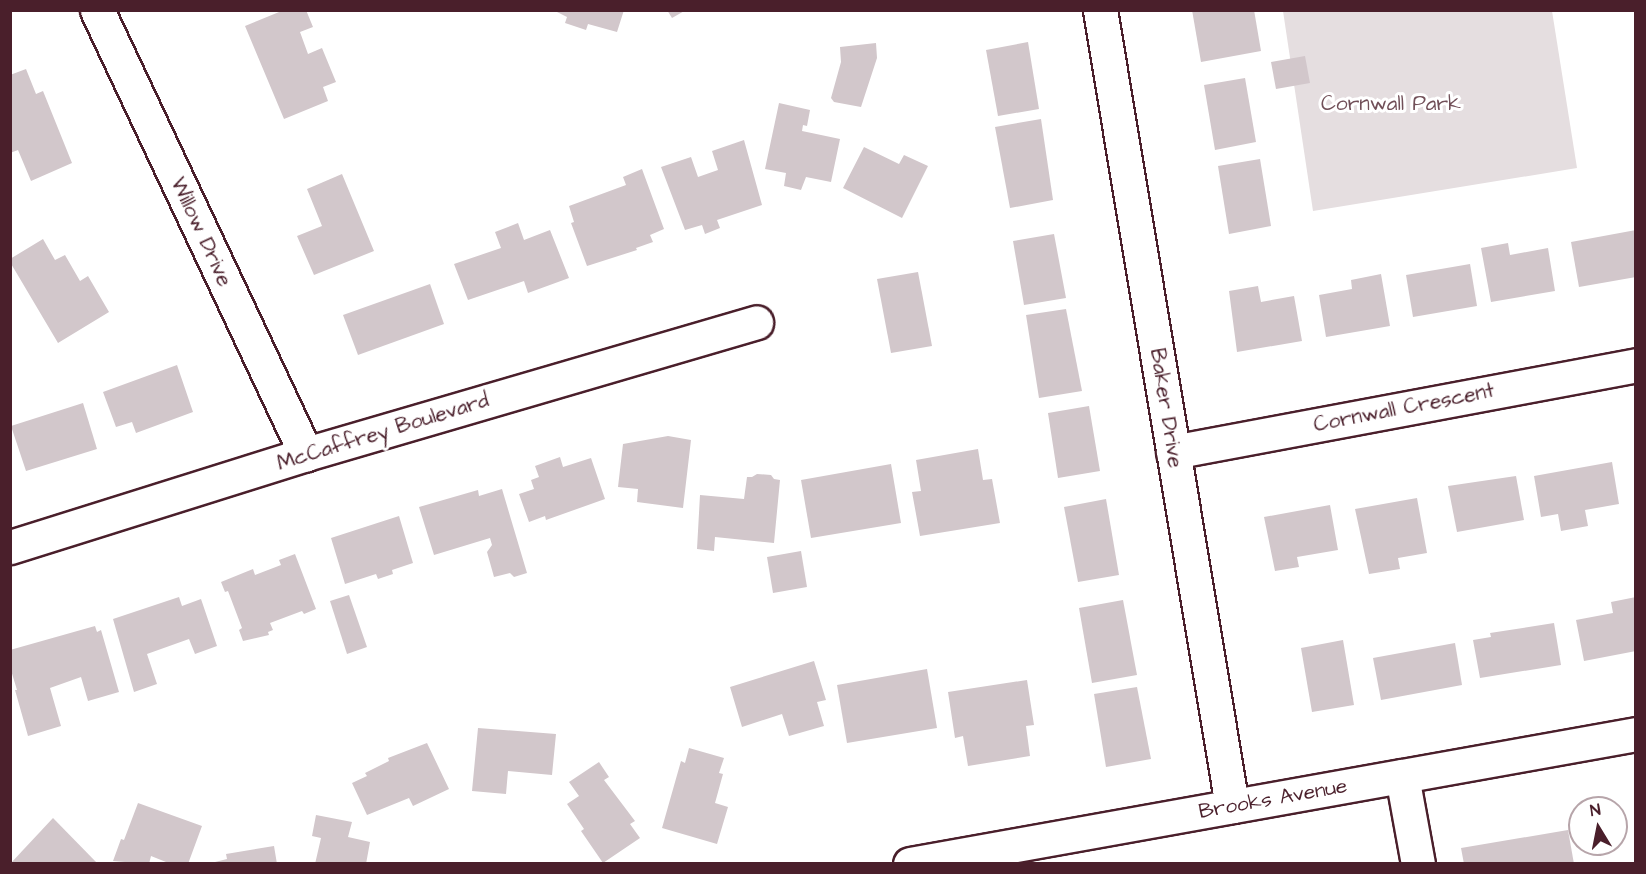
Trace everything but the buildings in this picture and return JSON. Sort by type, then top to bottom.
[{"type":"street","name":"Willow Drive","points":[[97,10],[306,454]]},
{"type":"street","name":"Baker Drive","points":[[1100,10],[1232,806]]},
{"type":"street","name":"McCaffrey Boulevard","points":[[10,547],[306,454],[756,322]]},
{"type":"street","name":"Cornwall Crescent","points":[[1173,452],[1635,365]]},
{"type":"street","name":"Brooks Avenue","points":[[910,864],[1635,734]]},
{"type":"street","points":[[1402,776],[1418,864]]},
{"type":"green space","name":"Cornwall Park","points":[[1283,11],[1552,11],[1577,168],[1313,211]]}]
